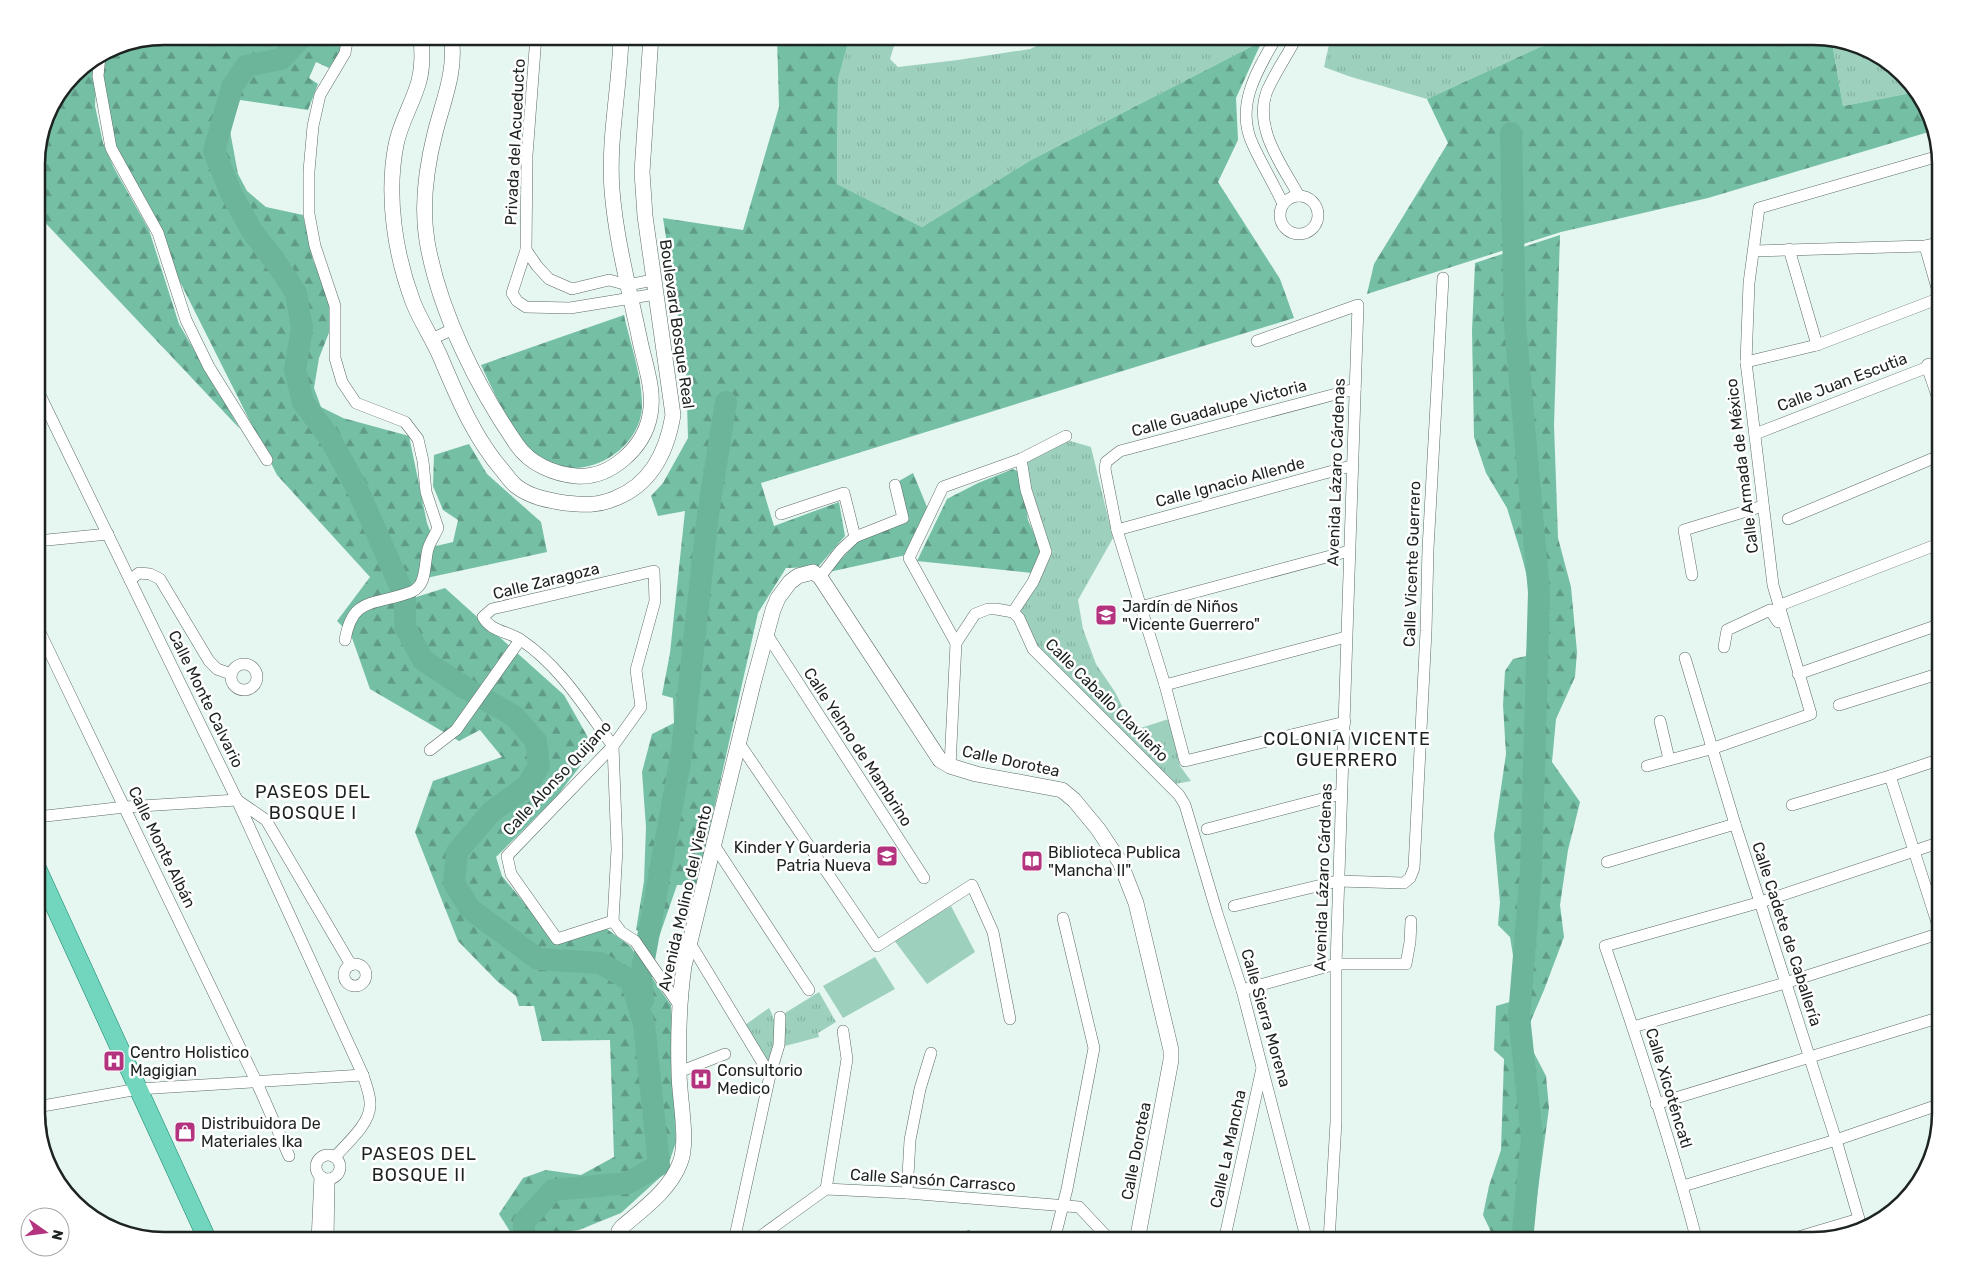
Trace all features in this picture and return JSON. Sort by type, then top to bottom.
[{"type":"main road","points":[[45,888],[204,1232]]},
{"type":"street","points":[[345,640],[348,624],[353,613],[372,601],[413,592],[421,584],[429,547],[438,528],[426,492],[423,461],[418,439],[405,422],[356,403],[342,382],[335,358],[335,306],[315,246],[310,222],[309,171],[313,126],[320,95],[345,53],[346,45]]},
{"type":"street","name":"Boulevard Bosque Real","points":[[422,45],[419,80],[396,145],[393,180],[394,223],[413,303],[432,339],[463,408],[489,455],[515,486],[541,500],[574,504],[602,504],[625,495],[646,479],[660,459],[670,432],[673,415],[645,216],[642,172],[649,45]]},
{"type":"street","points":[[451,45],[452,70],[430,156],[424,200],[428,242],[436,279],[454,329],[496,414],[522,452],[543,467],[566,475],[586,477],[605,472],[624,459],[642,437],[650,414],[650,388],[614,206],[611,173],[620,45]]},
{"type":"street","name":"Privada del Acueducto","points":[[535,45],[527,155],[526,250],[512,292],[517,301],[526,307],[570,308],[655,287]]},
{"type":"street","points":[[1272,45],[1250,89],[1246,120],[1252,144],[1283,204]]},
{"type":"street","points":[[1291,45],[1267,92],[1263,107],[1264,125],[1268,139],[1298,196]]},
{"type":"street","points":[[99,64],[98,76],[111,148],[158,233],[186,320],[205,359],[267,460]]},
{"type":"street","name":"Calle Armada de México","points":[[1714,748],[1811,714],[1773,586],[1757,457],[1749,434],[1746,362],[1749,283],[1758,208],[1932,158]]},
{"type":"street","points":[[1298,196],[1310,200],[1317,210],[1316,222],[1307,232],[1295,233],[1284,227],[1280,216],[1283,204],[1287,200],[1298,196]]},
{"type":"street","points":[[1754,251],[1932,244]]},
{"type":"street","points":[[1925,246],[1932,271]]},
{"type":"street","points":[[1789,249],[1817,345]]},
{"type":"street","points":[[526,250],[549,279],[572,289],[570,308]]},
{"type":"street","name":"Calle Vicente Guerrero","points":[[1338,881],[1404,883],[1410,878],[1414,868],[1426,641],[1428,549],[1443,278]]},
{"type":"street","name":"Privada del Acueducto","points":[[572,289],[609,280],[630,292]]},
{"type":"street","points":[[1746,362],[1817,345],[1932,303]]},
{"type":"street","name":"Avenida Lázaro Cárdenas","points":[[1257,341],[1358,305],[1338,881],[1336,1122],[1330,1232]]},
{"type":"street","points":[[432,339],[454,329]]},
{"type":"street","name":"Calle Juan Escutia","points":[[1749,434],[1932,365]]},
{"type":"street","name":"Calle Guadalupe Victoria","points":[[1117,530],[1106,462],[1120,452],[1355,389]]},
{"type":"street","name":"Calle Monte Calvario","points":[[45,407],[237,800],[363,1075],[370,1100],[370,1108],[364,1122],[335,1158]]},
{"type":"street","points":[[956,643],[908,558],[943,487],[1021,459],[1066,436]]},
{"type":"street","points":[[950,766],[956,643],[975,614],[988,609],[1013,612],[1033,582],[1046,552],[1026,490],[1021,459]]},
{"type":"street","points":[[1788,519],[1932,459]]},
{"type":"street","name":"Calle Ignacio Allende","points":[[1117,530],[1352,466]]},
{"type":"street","points":[[820,577],[840,551],[855,537],[903,518],[895,485]]},
{"type":"street","points":[[781,514],[844,493],[855,537]]},
{"type":"street","points":[[1692,575],[1684,530],[1763,506]]},
{"type":"street","points":[[1117,530],[1165,685],[1185,761],[1345,722]]},
{"type":"street","points":[[45,540],[108,534]]},
{"type":"street","points":[[1778,606],[1932,547]]},
{"type":"street","points":[[1140,607],[1349,551]]},
{"type":"street","name":"Calle Zaragoza","points":[[613,746],[558,671],[520,640],[491,627],[483,617],[492,609],[654,571]]},
{"type":"street","name":"Calle Alonso Quijano","points":[[613,921],[556,939],[511,874],[507,856],[613,746],[641,707],[636,670],[654,601],[654,571]]},
{"type":"street","name":"Avenida Molino del Viento","points":[[619,1232],[669,1184],[684,1154],[679,1072],[679,1005],[684,966],[773,610],[784,588],[798,576],[813,572],[820,577]]},
{"type":"street","points":[[130,580],[139,573],[150,574],[160,579],[209,661],[217,669],[231,674]]},
{"type":"street","name":"Calle Dorotea","points":[[820,577],[940,760],[950,766],[976,774],[1062,790],[1074,800],[1098,828],[1120,862],[1136,903],[1168,1034],[1171,1060],[1139,1232]]},
{"type":"street","points":[[1724,647],[1727,630],[1770,610],[1778,622],[1783,621]]},
{"type":"street","name":"Calle Caballo Clavileño","points":[[1013,612],[1019,618],[1033,649],[1179,795],[1185,806]]},
{"type":"street","points":[[1798,674],[1932,627]]},
{"type":"street","name":"Calle Yelmo de Mambrino","points":[[766,633],[924,878]]},
{"type":"street","points":[[1165,685],[1346,637]]},
{"type":"street","points":[[430,750],[456,730],[520,640]]},
{"type":"street","name":"Calle Monte Albán","points":[[45,644],[257,1083],[289,1156]]},
{"type":"street","name":"Calle Cadete de Caballería","points":[[1685,658],[1859,1219],[1816,1232]]},
{"type":"street","points":[[1839,705],[1932,676]]},
{"type":"street","points":[[1660,721],[1669,759]]},
{"type":"street","points":[[739,743],[877,946],[972,885],[993,932],[1010,1019]]},
{"type":"street","points":[[613,746],[617,849],[613,921],[621,932],[635,941],[679,1005]]},
{"type":"street","points":[[1646,766],[1714,748]]},
{"type":"street","points":[[1792,805],[1932,762]]},
{"type":"street","points":[[1890,776],[1932,906]]},
{"type":"street","points":[[1207,829],[1341,794]]},
{"type":"street","points":[[45,816],[125,807],[237,800],[266,820],[351,965]]},
{"type":"street","name":"Calle Sierra Morena","points":[[1185,806],[1263,1064],[1305,1232]]},
{"type":"street","points":[[1607,862],[1735,824]]},
{"type":"street","points":[[714,845],[808,990]]},
{"type":"street","points":[[1760,902],[1932,845]]},
{"type":"street","points":[[1234,906],[1338,881]]},
{"type":"street","name":"Calle Xicoténcatl","points":[[1695,1232],[1683,1186],[1606,946],[1760,902]]},
{"type":"street","points":[[1056,1232],[1094,1048],[1063,918]]},
{"type":"street","points":[[1242,990],[1336,964],[1406,964],[1411,921]]},
{"type":"street","points":[[1633,1027],[1785,983],[1932,937]]},
{"type":"street","points":[[690,943],[770,1075]]},
{"type":"street","points":[[736,1232],[770,1075],[779,1045],[780,1017]]},
{"type":"street","points":[[1656,1104],[1932,1020]]},
{"type":"street","points":[[826,1189],[847,1059],[843,1031]]},
{"type":"street","points":[[907,1193],[910,1140],[920,1089],[931,1053]]},
{"type":"street","points":[[679,1072],[725,1054]]},
{"type":"street","name":"Calle La Mancha","points":[[1226,1232],[1263,1064]]},
{"type":"street","points":[[45,1106],[138,1089],[363,1075]]},
{"type":"street","points":[[1683,1186],[1836,1140],[1932,1107]]},
{"type":"street","name":"Calle Monte Calvario","points":[[326,1155],[335,1158],[340,1166],[337,1174],[325,1178],[316,1168],[318,1160],[326,1155]]},
{"type":"street","points":[[318,1232],[325,1178]]},
{"type":"street","points":[[325,1178],[328,1232]]},
{"type":"street","name":"Calle Sansón Carrasco","points":[[766,1232],[826,1189],[907,1193],[1079,1207],[1103,1232]]},
{"type":"green space","points":[[164,45],[342,45],[342,49],[329,68],[316,62],[309,78],[318,84],[308,110],[240,100],[230,131],[238,174],[247,191],[266,207],[303,215],[313,260],[331,303],[330,330],[319,358],[314,388],[321,407],[343,418],[409,436],[427,523],[436,546],[453,542],[458,520],[443,510],[433,486],[434,455],[469,444],[487,474],[541,522],[547,552],[417,580],[412,585],[410,599],[445,588],[564,695],[594,748],[558,795],[496,857],[502,876],[557,943],[607,929],[630,946],[671,1005],[676,1142],[666,1172],[621,1213],[579,1230],[562,1232],[510,1232],[499,1214],[523,1178],[546,1170],[581,1175],[614,1157],[610,1040],[542,1041],[534,1006],[519,1006],[516,996],[497,981],[458,941],[415,832],[433,781],[502,757],[480,730],[459,741],[370,689],[351,635],[337,621],[370,577],[277,475],[115,148],[106,105],[102,62],[133,49]]},
{"type":"green space","points":[[777,45],[847,45],[838,79],[837,184],[922,227],[1031,160],[1254,45],[1260,45],[1236,98],[1238,140],[1218,182],[1280,279],[1294,318],[761,483],[774,526],[839,502],[845,536],[818,567],[786,568],[758,613],[697,885],[677,885],[659,937],[636,930],[644,881],[646,827],[642,772],[652,734],[674,723],[673,698],[662,695],[670,653],[685,511],[658,516],[651,496],[663,483],[688,438],[686,367],[663,218],[743,230],[779,107]]},
{"type":"green space","points":[[847,45],[894,45],[890,59],[898,67],[1030,49],[1039,45],[1254,45],[1031,160],[922,227],[837,184],[838,78]]},
{"type":"green space","points":[[1329,45],[1548,45],[1427,99],[1324,67]]},
{"type":"green space","points":[[1548,45],[1833,47],[1843,106],[1909,93],[1923,118],[1928,132],[1708,198],[1561,232],[1367,294],[1374,264],[1448,143],[1427,99]]},
{"type":"green space","points":[[1833,47],[1851,51],[1879,65],[1897,80],[1909,93],[1843,106]]},
{"type":"green space","points":[[97,66],[95,106],[103,143],[114,168],[149,230],[179,324],[240,429],[45,222],[45,156],[49,133],[61,104],[74,85]]},
{"type":"green space","points":[[1560,235],[1554,425],[1558,538],[1571,587],[1577,652],[1575,677],[1556,719],[1552,762],[1580,802],[1568,850],[1560,905],[1564,937],[1529,1025],[1532,1049],[1546,1076],[1549,1108],[1532,1232],[1491,1232],[1483,1215],[1489,1186],[1501,1150],[1504,1059],[1494,1050],[1496,1006],[1513,1001],[1517,980],[1510,937],[1498,925],[1500,902],[1494,836],[1506,754],[1503,705],[1505,671],[1513,659],[1526,656],[1533,601],[1507,508],[1486,473],[1474,437],[1472,331],[1475,263]]},
{"type":"green space","points":[[624,315],[642,397],[640,420],[635,431],[628,441],[609,458],[586,467],[561,466],[536,456],[522,442],[502,408],[481,365]]},
{"type":"green space","points":[[1067,440],[1091,447],[1113,538],[1078,600],[1083,629],[1096,664],[1115,692],[1134,730],[1169,719],[1180,766],[1191,781],[1175,784],[1034,644],[1018,611],[1051,553],[1028,484],[1026,461]]},
{"type":"green space","points":[[1013,469],[1021,473],[1028,520],[1042,551],[1032,573],[917,561],[947,499],[978,483]]},
{"type":"green space","points":[[913,473],[927,507],[906,555],[829,572],[858,541],[906,519],[899,481]]},
{"type":"green space","points":[[951,906],[975,952],[927,984],[894,940]]},
{"type":"green space","points":[[875,957],[895,989],[843,1018],[823,986]]},
{"type":"green space","points":[[819,992],[836,1022],[818,1033],[819,1037],[785,1046],[785,1013]]},
{"type":"green space","points":[[769,1008],[775,1022],[776,1036],[768,1065],[745,1025]]},
{"type":"waterway","points":[[294,45],[281,59],[246,66],[232,87],[214,151],[231,193],[252,231],[296,293],[302,328],[295,370],[303,402],[329,437],[356,486],[405,597],[405,627],[423,660],[467,689],[514,716],[536,741],[539,766],[527,786],[491,812],[457,852],[454,883],[470,909],[538,959],[600,963],[631,981],[644,1024],[659,1165],[628,1183],[553,1190],[524,1222],[524,1232]]},
{"type":"waterway","points":[[1511,133],[1515,325],[1539,592],[1531,871],[1519,1016],[1532,1137],[1523,1232]]},
{"type":"waterway","points":[[643,1000],[641,976],[682,751],[708,514],[726,402]]},
{"type":"place","name":"Jardín de Niños \"Vicente Guerrero\"","points":[[1106,615]]},
{"type":"place","name":"Kinder Y Guarderia Patria Nueva","points":[[887,856]]},
{"type":"place","name":"Biblioteca Publica \"Mancha II\"","points":[[1032,861]]},
{"type":"place","name":"Centro Holistico Magigian","points":[[114,1061]]},
{"type":"place","name":"Consultorio Medico","points":[[701,1079]]},
{"type":"place","name":"Distribuidora De Materiales Ika","points":[[185,1132]]},
{"type":"district","name":"COLONIA VICENTE GUERRERO","points":[[1347,750]]},
{"type":"district","name":"PASEOS DEL BOSQUE I","points":[[313,802]]},
{"type":"district","name":"PASEOS DEL BOSQUE II","points":[[419,1164]]}]
